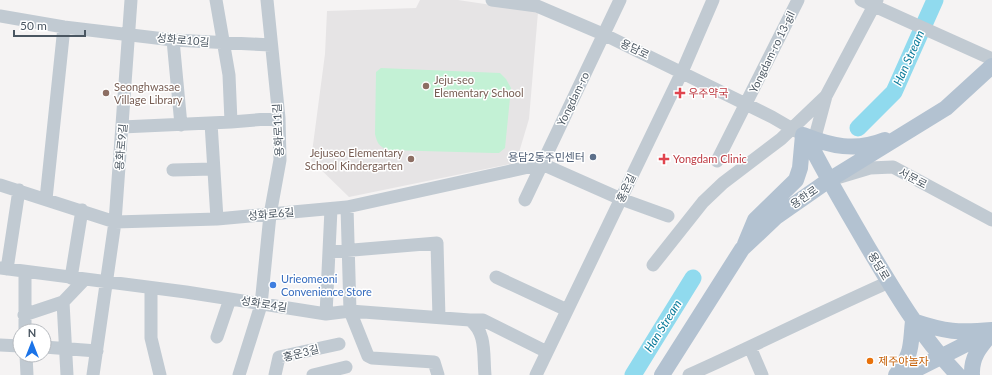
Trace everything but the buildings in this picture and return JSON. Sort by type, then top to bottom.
[{"type":"main road","name":"용한로","points":[[662,375],[743,249],[776,217],[829,180],[946,108],[992,66]]},
{"type":"main road","points":[[743,249],[755,220],[796,180],[800,168],[805,138],[828,145],[861,146],[879,142],[910,130]]},
{"type":"main road","name":"용담로","points":[[805,138],[888,282],[913,321],[941,357],[958,375]]},
{"type":"main road","points":[[896,375],[907,360],[910,353],[913,321],[939,330],[959,333],[992,332]]},
{"type":"main road","points":[[905,375],[992,332]]},
{"type":"main road","points":[[972,375],[973,360],[976,352],[992,332]]},
{"type":"street","name":"용화로9길","points":[[93,375],[115,222],[130,0]]},
{"type":"street","points":[[216,0],[229,75],[231,122]]},
{"type":"street","name":"용화로11길","points":[[239,375],[261,305],[270,215],[280,160],[279,118],[268,0]]},
{"type":"street","name":"용담로","points":[[492,0],[538,3],[746,104]]},
{"type":"street","name":"Yongdam-ro","points":[[526,200],[605,35],[620,0]]},
{"type":"street","name":"홍운길","points":[[536,375],[682,72],[713,0]]},
{"type":"street","name":"Yongdam-ro 13-gil","points":[[746,104],[798,0]]},
{"type":"street","points":[[861,0],[875,3],[952,43],[992,59]]},
{"type":"street","points":[[805,138],[875,3]]},
{"type":"street","name":"성화로10길","points":[[0,16],[64,27],[173,40],[271,45]]},
{"type":"street","points":[[46,198],[64,27]]},
{"type":"street","points":[[173,40],[181,125]]},
{"type":"street","points":[[805,138],[826,96]]},
{"type":"street","points":[[717,160],[746,104],[772,116],[805,138]]},
{"type":"street","points":[[122,127],[211,124],[279,118]]},
{"type":"street","points":[[211,124],[217,219]]},
{"type":"street","points":[[653,265],[703,202],[723,183],[781,139],[805,138]]},
{"type":"street","points":[[542,164],[621,199],[668,216]]},
{"type":"street","name":"성화로6길","points":[[0,185],[46,198],[115,222],[217,219],[347,207],[542,164]]},
{"type":"street","name":"서문로","points":[[829,180],[870,168],[892,168],[992,220]]},
{"type":"street","points":[[173,170],[213,169]]},
{"type":"street","points":[[3,269],[19,190]]},
{"type":"street","points":[[347,207],[350,311],[368,356],[372,358],[434,362],[438,375]]},
{"type":"street","points":[[326,314],[331,209]]},
{"type":"street","points":[[67,375],[63,302],[78,279],[82,210]]},
{"type":"street","points":[[329,252],[437,243],[439,318]]},
{"type":"street","name":"성화로4길","points":[[3,269],[230,299],[326,314],[350,311],[483,320],[547,352]]},
{"type":"street","points":[[24,323],[25,272]]},
{"type":"street","points":[[496,277],[568,310]]},
{"type":"street","points":[[689,375],[888,282]]},
{"type":"street","points":[[151,288],[151,338],[160,375]]},
{"type":"street","points":[[217,337],[230,299]]},
{"type":"street","points":[[24,315],[63,302]]},
{"type":"street","points":[[470,320],[478,327],[482,338],[485,375]]},
{"type":"street","name":"홍운3길","points":[[275,375],[279,358],[339,344]]},
{"type":"street","points":[[0,345],[12,346]]},
{"type":"street","points":[[52,347],[97,351]]},
{"type":"street","points":[[750,347],[762,375]]},
{"type":"street","points":[[26,363],[26,375]]},
{"type":"street","points":[[313,375],[346,367]]},
{"type":"shaded area","name":"Jeju-seo Elementary School","points":[[420,0],[458,0],[538,12],[529,119],[517,159],[510,164],[349,197],[311,160],[325,54],[327,11],[416,8]]},
{"type":"green space","points":[[381,68],[500,73],[506,79],[511,88],[505,148],[499,153],[384,149],[380,146],[375,134],[376,72]]},
{"type":"waterway","name":"Han Stream","points":[[858,128],[894,92],[935,0]]},
{"type":"waterway","name":"Han Stream","points":[[633,375],[693,278]]},
{"type":"place","name":"Jeju-seo Elementary School","points":[[426,86]]},
{"type":"place","name":"Seonghwasae Village Library","points":[[106,93]]},
{"type":"place","name":"우주약국","points":[[680,93]]},
{"type":"place","name":"용담2동주민센터","points":[[593,157]]},
{"type":"place","name":"Jejuseo Elementary School Kindergarten","points":[[411,159]]},
{"type":"place","name":"Yongdam Clinic","points":[[664,159]]},
{"type":"place","name":"Urieomeoni Convenience Store","points":[[273,285]]},
{"type":"place","name":"제주야놀자","points":[[870,361]]}]
